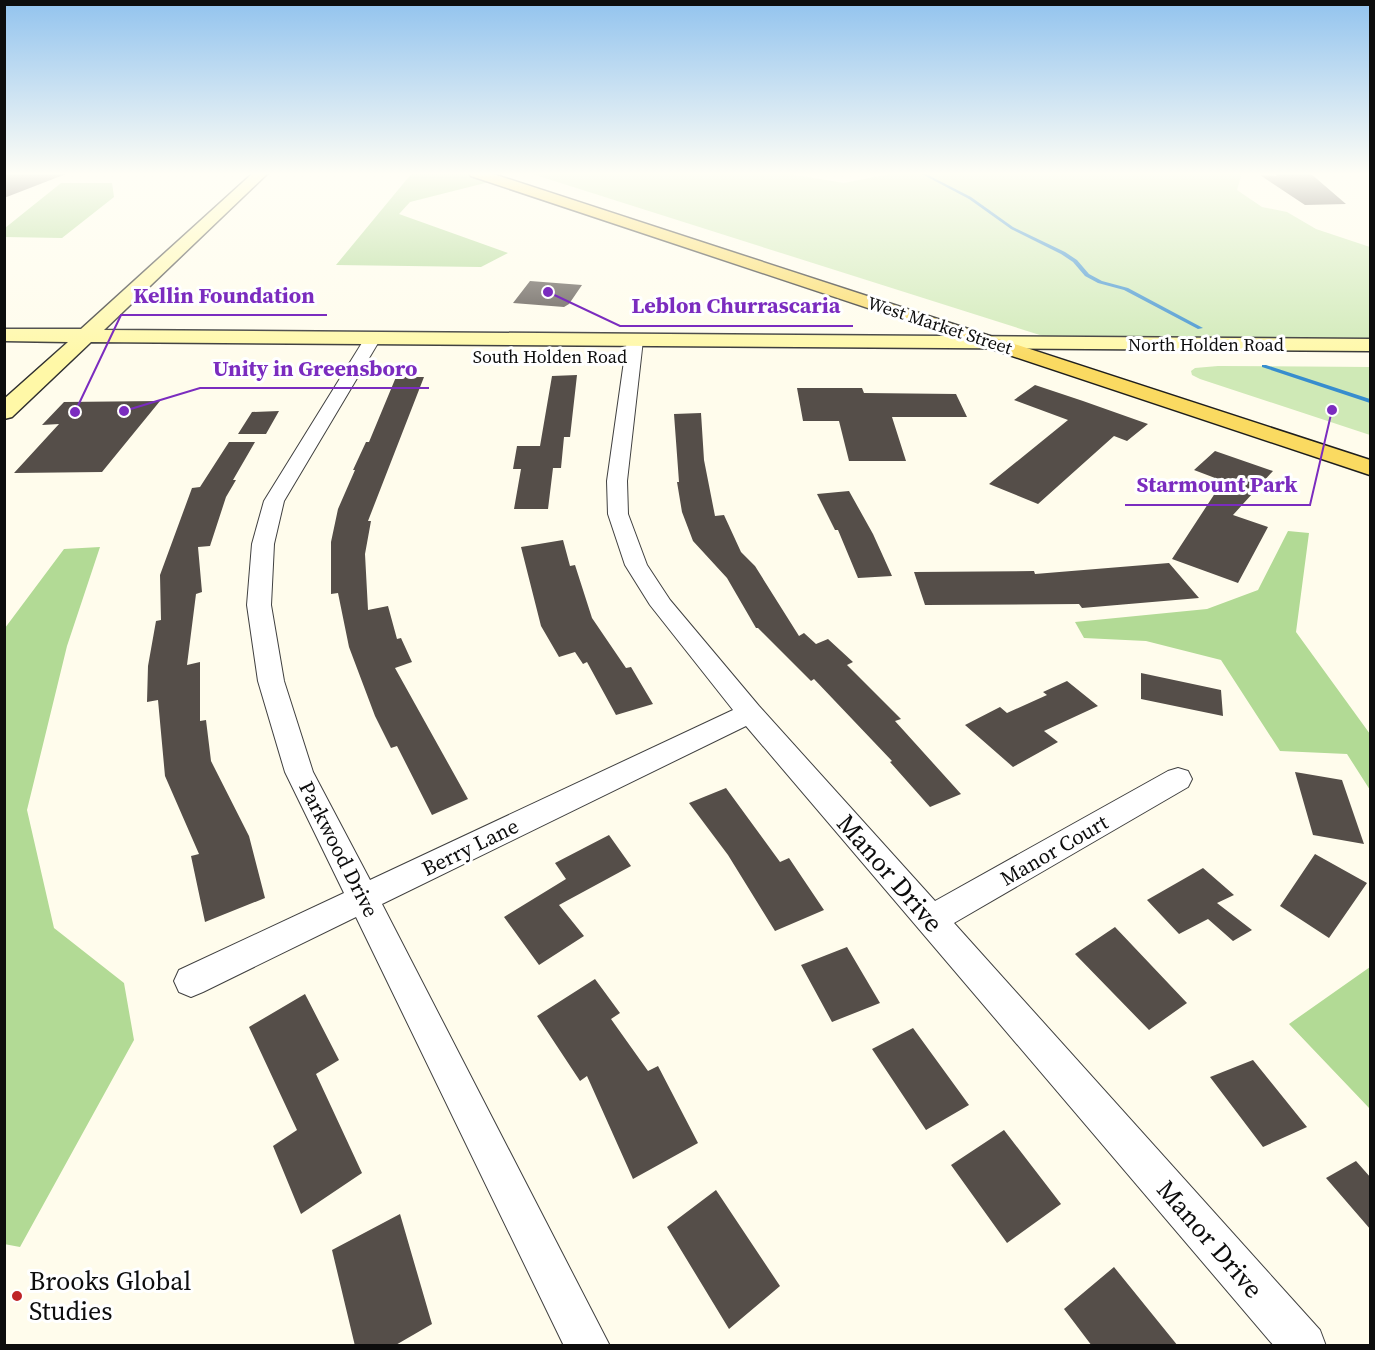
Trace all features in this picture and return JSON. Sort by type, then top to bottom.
[{"type":"main road","points":[[4,412],[193,236]]},
{"type":"main road","name":"West Market Street","points":[[669,236],[992,342]]},
{"type":"main road","name":"West Market Street","points":[[701,236],[1041,351],[1371,468]]},
{"type":"main road","name":"South Holden Road","points":[[4,334],[87,334],[368,347]]},
{"type":"main road","name":"South Holden Road","points":[[634,348],[992,342],[1096,360]]},
{"type":"main road","name":"North Holden Road","points":[[1041,351],[1371,345]]},
{"type":"main road","name":"South Holden Road","points":[[4,353],[368,347],[1041,351]]},
{"type":"main road","name":"North Holden Road","points":[[1096,360],[1371,359]]},
{"type":"main road","points":[[1096,360],[1371,447]]},
{"type":"street","name":"Parkwood Drive","points":[[368,347],[274,501],[263,544],[259,605],[271,681],[299,772],[588,1346]]},
{"type":"street","name":"Manor Drive","points":[[634,348],[617,481],[618,514],[636,565],[662,605],[750,713],[1304,1346]]},
{"type":"street","name":"Berry Lane","points":[[190,981],[750,713]]},
{"type":"street","name":"Manor Court","points":[[931,920],[1178,779]]},
{"type":"green space","points":[[5,236],[65,236],[62,238]]},
{"type":"green space","points":[[360,236],[460,236],[508,253],[481,267],[336,265]]},
{"type":"green space","points":[[728,236],[1337,236],[1370,247],[1370,339],[1043,336]]},
{"type":"green space","points":[[1218,366],[1370,367],[1370,435],[1192,375],[1191,371],[1195,368]]},
{"type":"green space","points":[[1288,531],[1309,533],[1296,632],[1370,734],[1370,790],[1347,754],[1280,751],[1221,660],[1146,641],[1084,638],[1075,622],[1207,609],[1258,590]]},
{"type":"green space","points":[[100,547],[67,646],[27,810],[54,928],[124,983],[134,1040],[20,1247],[4,1244],[5,628],[64,549]]},
{"type":"green space","points":[[1370,967],[1370,1109],[1289,1024]]},
{"type":"building","points":[[530,281],[582,285],[569,304],[564,307],[513,303]]},
{"type":"building","points":[[577,375],[570,437],[564,437],[561,468],[553,468],[548,509],[514,509],[521,469],[513,469],[517,446],[540,446],[552,376]]},
{"type":"building","points":[[396,377],[424,377],[368,521],[371,521],[365,554],[368,610],[388,606],[397,639],[401,638],[412,662],[395,668],[468,799],[432,815],[397,746],[391,748],[375,716],[349,647],[338,593],[331,594],[331,542],[338,509],[355,470],[353,470],[366,442],[369,442]]},
{"type":"building","points":[[1035,385],[1148,424],[1127,441],[1114,436],[1038,504],[989,484],[1068,420],[1014,400]]},
{"type":"building","points":[[797,388],[862,388],[864,393],[956,394],[967,417],[892,417],[906,461],[849,461],[839,421],[803,421]]},
{"type":"building","points":[[160,401],[102,472],[14,473],[59,424],[42,425],[64,402]]},
{"type":"building","points":[[279,411],[266,434],[238,434],[252,412]]},
{"type":"building","points":[[701,413],[704,460],[715,516],[724,515],[741,552],[755,566],[799,636],[804,633],[816,644],[828,639],[853,662],[847,665],[901,719],[895,721],[961,794],[930,807],[890,762],[892,761],[814,679],[811,681],[756,628],[727,578],[693,541],[682,512],[677,482],[679,482],[674,414]]},
{"type":"building","points":[[229,442],[255,442],[233,480],[236,480],[226,497],[210,546],[198,547],[202,592],[196,594],[187,665],[200,662],[200,721],[206,720],[211,761],[249,836],[265,898],[205,922],[191,856],[199,854],[165,776],[158,700],[147,702],[148,666],[156,621],[161,620],[160,575],[192,488],[200,487]]},
{"type":"building","points":[[1215,451],[1273,471],[1233,515],[1268,527],[1238,583],[1172,559],[1223,481],[1194,470]]},
{"type":"building","points":[[849,491],[873,534],[892,576],[858,578],[838,530],[835,530],[817,494]]},
{"type":"building","points":[[563,540],[570,566],[575,565],[592,618],[626,668],[631,667],[653,704],[616,715],[587,662],[583,664],[575,652],[559,657],[541,626],[521,547]]},
{"type":"building","points":[[1169,563],[1199,598],[1082,608],[1079,604],[925,605],[914,572],[1034,571],[1035,574]]},
{"type":"building","points":[[1141,673],[1221,690],[1223,716],[1141,699]]},
{"type":"building","points":[[1067,681],[1098,706],[1044,731],[1058,742],[1013,767],[965,725],[1000,707],[1007,713],[1047,695],[1043,692]]},
{"type":"building","points":[[1295,772],[1342,780],[1364,844],[1313,835]]},
{"type":"building","points":[[726,788],[780,862],[789,858],[824,910],[775,931],[728,855],[689,803]]},
{"type":"building","points":[[609,835],[631,866],[559,905],[584,936],[539,965],[504,917],[566,879],[555,863]]},
{"type":"building","points":[[1315,854],[1367,883],[1329,938],[1280,906]]},
{"type":"building","points":[[1203,868],[1234,895],[1217,903],[1252,930],[1233,941],[1208,919],[1179,934],[1147,900]]},
{"type":"building","points":[[1115,927],[1187,1003],[1149,1030],[1075,954]]},
{"type":"building","points":[[847,947],[880,1003],[832,1022],[801,965]]},
{"type":"building","points":[[595,979],[620,1013],[611,1019],[648,1071],[658,1066],[698,1143],[633,1179],[587,1076],[580,1081],[537,1016]]},
{"type":"building","points":[[305,994],[339,1060],[316,1074],[362,1173],[301,1214],[273,1146],[297,1130],[249,1027]]},
{"type":"building","points":[[913,1028],[969,1105],[926,1130],[872,1049]]},
{"type":"building","points":[[1253,1060],[1307,1127],[1263,1147],[1210,1077]]},
{"type":"building","points":[[1004,1130],[1061,1204],[1007,1243],[951,1165]]},
{"type":"building","points":[[1356,1161],[1371,1178],[1371,1230],[1326,1178]]},
{"type":"building","points":[[716,1190],[780,1286],[729,1329],[667,1227]]},
{"type":"building","points":[[400,1214],[432,1324],[394,1346],[355,1346],[332,1250]]},
{"type":"building","points":[[1114,1267],[1178,1346],[1092,1346],[1064,1309]]},
{"type":"waterway","points":[[1028,236],[1063,253],[1075,261],[1087,275],[1100,282],[1126,289],[1200,328]]},
{"type":"waterway","points":[[1264,366],[1370,401]]},
{"type":"place","name":"Leblon Churrascaria","points":[[548,292]]},
{"type":"place","name":"Starmount Park","points":[[1332,410]]},
{"type":"place","name":"Unity in Greensboro","points":[[124,411]]},
{"type":"place","name":"Kellin Foundation","points":[[75,412]]},
{"type":"place","name":"Brooks Global Studies","points":[[17,1296]]}]
